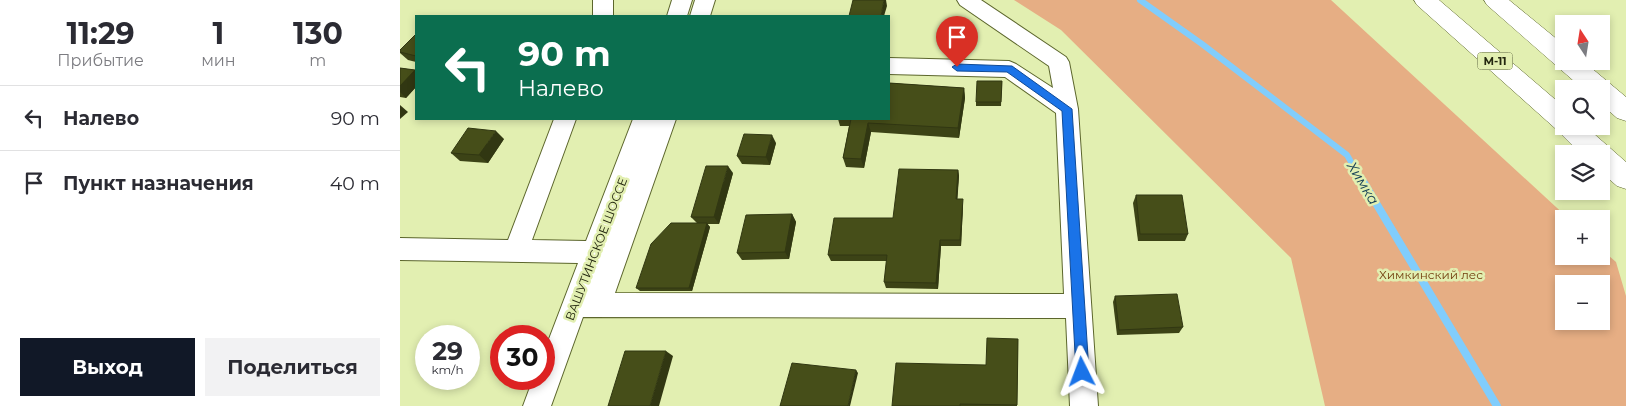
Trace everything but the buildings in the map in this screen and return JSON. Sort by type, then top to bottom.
[{"type":"highway","name":"М-11","points":[[1425,0],[1555,114]]},
{"type":"highway","points":[[1495,0],[1555,50]]},
{"type":"highway","points":[[1578,70],[1590,80]]},
{"type":"highway","points":[[1610,97],[1626,110]]},
{"type":"highway","points":[[1578,135],[1589,145]]},
{"type":"highway","points":[[1610,164],[1626,178]]},
{"type":"street","points":[[603,0],[603,15]]},
{"type":"street","points":[[677,15],[682,0]]},
{"type":"street","points":[[700,15],[705,0]]},
{"type":"street","points":[[968,0],[1059,62],[1067,109],[1084,406]]},
{"type":"street","points":[[890,66],[1009,69],[1067,109]]},
{"type":"street","points":[[516,251],[565,120]]},
{"type":"street","name":"ВАШУТИНСКОЕ ШОССЕ","points":[[537,406],[586,305],[595,252],[644,120]]},
{"type":"street","points":[[665,120],[586,305],[1078,306]]},
{"type":"street","points":[[400,249],[595,252]]},
{"type":"green space","name":"Химкинский лес","points":[[1014,0],[1331,0],[1559,210],[1555,210],[1555,265],[1610,265],[1610,257],[1616,262],[1626,296],[1626,406],[1325,406],[1291,258],[1061,30]]},
{"type":"waterway","name":"Химка","points":[[1140,0],[1202,44],[1347,155],[1364,184]]},
{"type":"waterway","name":"Химка","points":[[1364,183],[1497,406]]},
{"type":"route","points":[[957,67],[1009,69],[1067,109],[1082,372]]}]
